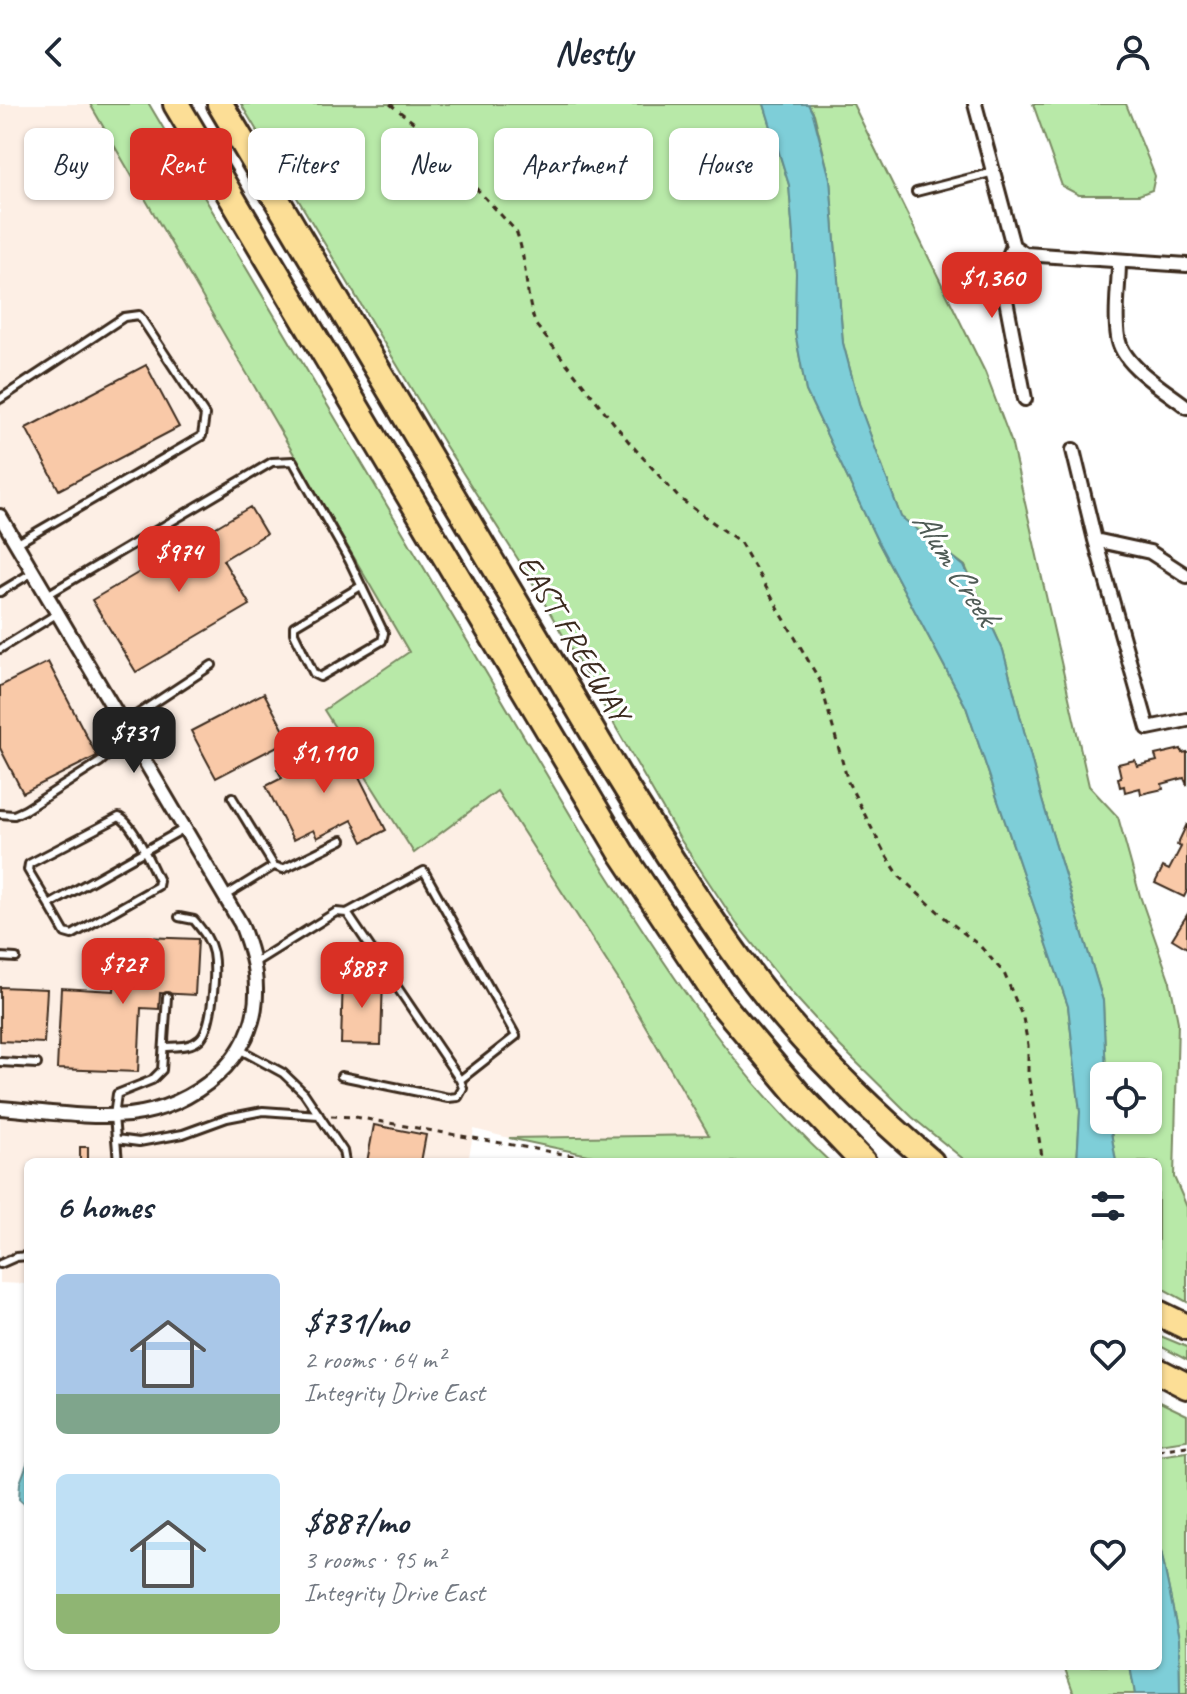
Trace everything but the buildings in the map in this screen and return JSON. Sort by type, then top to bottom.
[{"type":"highway","points":[[176,104],[638,878],[722,1004],[800,1096],[859,1158]]},
{"type":"highway","name":"EAST FREEWAY","points":[[220,104],[682,878],[773,1003],[863,1100],[927,1158]]},
{"type":"highway","points":[[1162,1315],[1187,1327]]},
{"type":"highway","points":[[1162,1373],[1187,1386]]},
{"type":"street","points":[[975,104],[1013,246],[1002,279],[1025,399]]},
{"type":"street","points":[[1013,246],[1025,254],[1187,265]]},
{"type":"street","points":[[1119,262],[1118,339],[1123,351],[1130,362],[1187,407]]},
{"type":"street","points":[[1073,450],[1148,728],[1187,720]]},
{"type":"street","points":[[0,516],[241,924],[254,963],[257,990],[255,1007],[240,1047],[211,1081],[183,1101],[147,1112],[114,1116],[0,1108]]},
{"type":"street","points":[[1095,540],[1150,552],[1187,576]]},
{"type":"lane","points":[[916,192],[994,172]]},
{"type":"lane","points":[[0,399],[124,317],[139,315],[205,415],[202,436],[16,544]]},
{"type":"lane","points":[[47,595],[272,462],[285,460],[293,461],[361,586],[384,633],[382,641],[320,677],[314,674],[294,633],[294,626],[361,586]]},
{"type":"lane","points":[[0,592],[33,572]]},
{"type":"lane","points":[[0,649],[58,613]]},
{"type":"lane","points":[[0,814],[14,815],[25,810],[100,762],[127,729],[212,665]]},
{"type":"lane","points":[[232,797],[274,866],[283,869],[292,866],[342,840]]},
{"type":"lane","points":[[119,817],[125,821],[159,881],[158,886],[72,935],[65,933],[49,905],[28,870],[29,864],[119,817]]},
{"type":"lane","points":[[49,905],[185,828]]},
{"type":"lane","points":[[225,896],[274,866]]},
{"type":"lane","points":[[254,963],[336,912],[347,913],[424,871],[516,1036],[460,1080]]},
{"type":"lane","points":[[341,1076],[448,1098],[458,1097],[463,1088],[347,913]]},
{"type":"lane","points":[[164,1047],[191,1045],[202,1038],[208,1027],[212,995],[213,954],[207,936],[194,920],[179,917]]},
{"type":"lane","points":[[0,957],[16,958]]},
{"type":"lane","points":[[118,1158],[114,1116],[117,1094],[152,1080],[162,1070],[167,997]]},
{"type":"lane","points":[[240,1047],[283,1073],[304,1093],[343,1151],[344,1158]]},
{"type":"lane","points":[[0,1062],[37,1064]]},
{"type":"lane","points":[[116,1139],[139,1142],[183,1134],[227,1118],[263,1111],[319,1115]]},
{"type":"lane","points":[[0,1264],[24,1256]]},
{"type":"path","points":[[390,104],[418,126],[516,231],[523,249],[530,311],[536,325],[606,414],[679,498],[740,542],[820,681],[848,782],[884,852],[900,877],[980,946],[1004,973],[1011,987],[1023,1018],[1028,1045],[1028,1074],[1042,1158]]},
{"type":"path","points":[[319,1115],[355,1117],[586,1158]]},
{"type":"path","points":[[1162,1449],[1187,1446]]},
{"type":"shaded area","points":[[0,104],[90,104],[104,128],[24,128],[24,200],[114,200],[114,145],[130,173],[130,200],[146,200],[409,652],[324,710],[413,852],[496,791],[618,979],[710,1135],[509,1138],[474,1129],[469,1158],[24,1158],[24,1284],[0,1283]]},
{"type":"green space","points":[[90,104],[149,104],[163,128],[130,128],[130,173],[114,145],[114,128],[104,128]]},
{"type":"green space","points":[[241,104],[764,104],[771,128],[669,128],[669,200],[779,200],[779,153],[789,185],[796,273],[795,332],[806,391],[877,540],[966,707],[1068,1006],[1080,1112],[1077,1158],[962,1158],[912,1117],[840,1046],[791,992],[736,923],[680,839],[530,578],[445,445],[298,200],[365,200],[365,128],[255,128]]},
{"type":"green space","points":[[808,104],[853,104],[985,372],[1011,441],[1089,786],[1118,817],[1140,896],[1170,982],[1178,1022],[1174,1177],[1187,1207],[1187,1302],[1162,1288],[1162,1158],[1115,1158],[1111,1134],[1162,1134],[1162,1062],[1105,1062],[1103,1001],[1042,800],[1003,650],[965,566],[901,517],[860,407],[843,343],[830,179],[814,114]]},
{"type":"green space","points":[[1033,104],[1126,104],[1155,176],[1152,190],[1139,195],[1079,195],[1062,186]]},
{"type":"green space","points":[[146,200],[206,200],[619,894],[673,976],[731,1055],[826,1158],[602,1158],[509,1138],[709,1135],[618,979],[497,791],[414,853],[324,710],[409,652]]},
{"type":"green space","points":[[1162,1337],[1187,1347],[1187,1360],[1162,1347]]},
{"type":"green space","points":[[1162,1403],[1187,1415],[1187,1440],[1162,1443]]},
{"type":"green space","points":[[1187,1452],[1187,1694],[1180,1694],[1179,1639],[1162,1556],[1162,1455]]},
{"type":"green space","points":[[1065,1670],[1131,1670],[1135,1694],[1074,1694]]},
{"type":"water","name":"Alum Creek","points":[[764,104],[808,104],[813,114],[830,179],[843,343],[860,407],[901,517],[964,566],[1003,650],[1042,800],[1103,1001],[1105,1062],[1090,1062],[1090,1134],[1111,1134],[1115,1158],[1077,1158],[1080,1112],[1068,1006],[966,707],[877,540],[806,391],[795,332],[796,273],[789,185],[779,153],[779,128],[771,128]]},
{"type":"water","points":[[24,1472],[24,1503],[19,1499]]},
{"type":"water","points":[[1162,1556],[1179,1639],[1180,1694],[1135,1694],[1131,1670],[1162,1670]]}]
